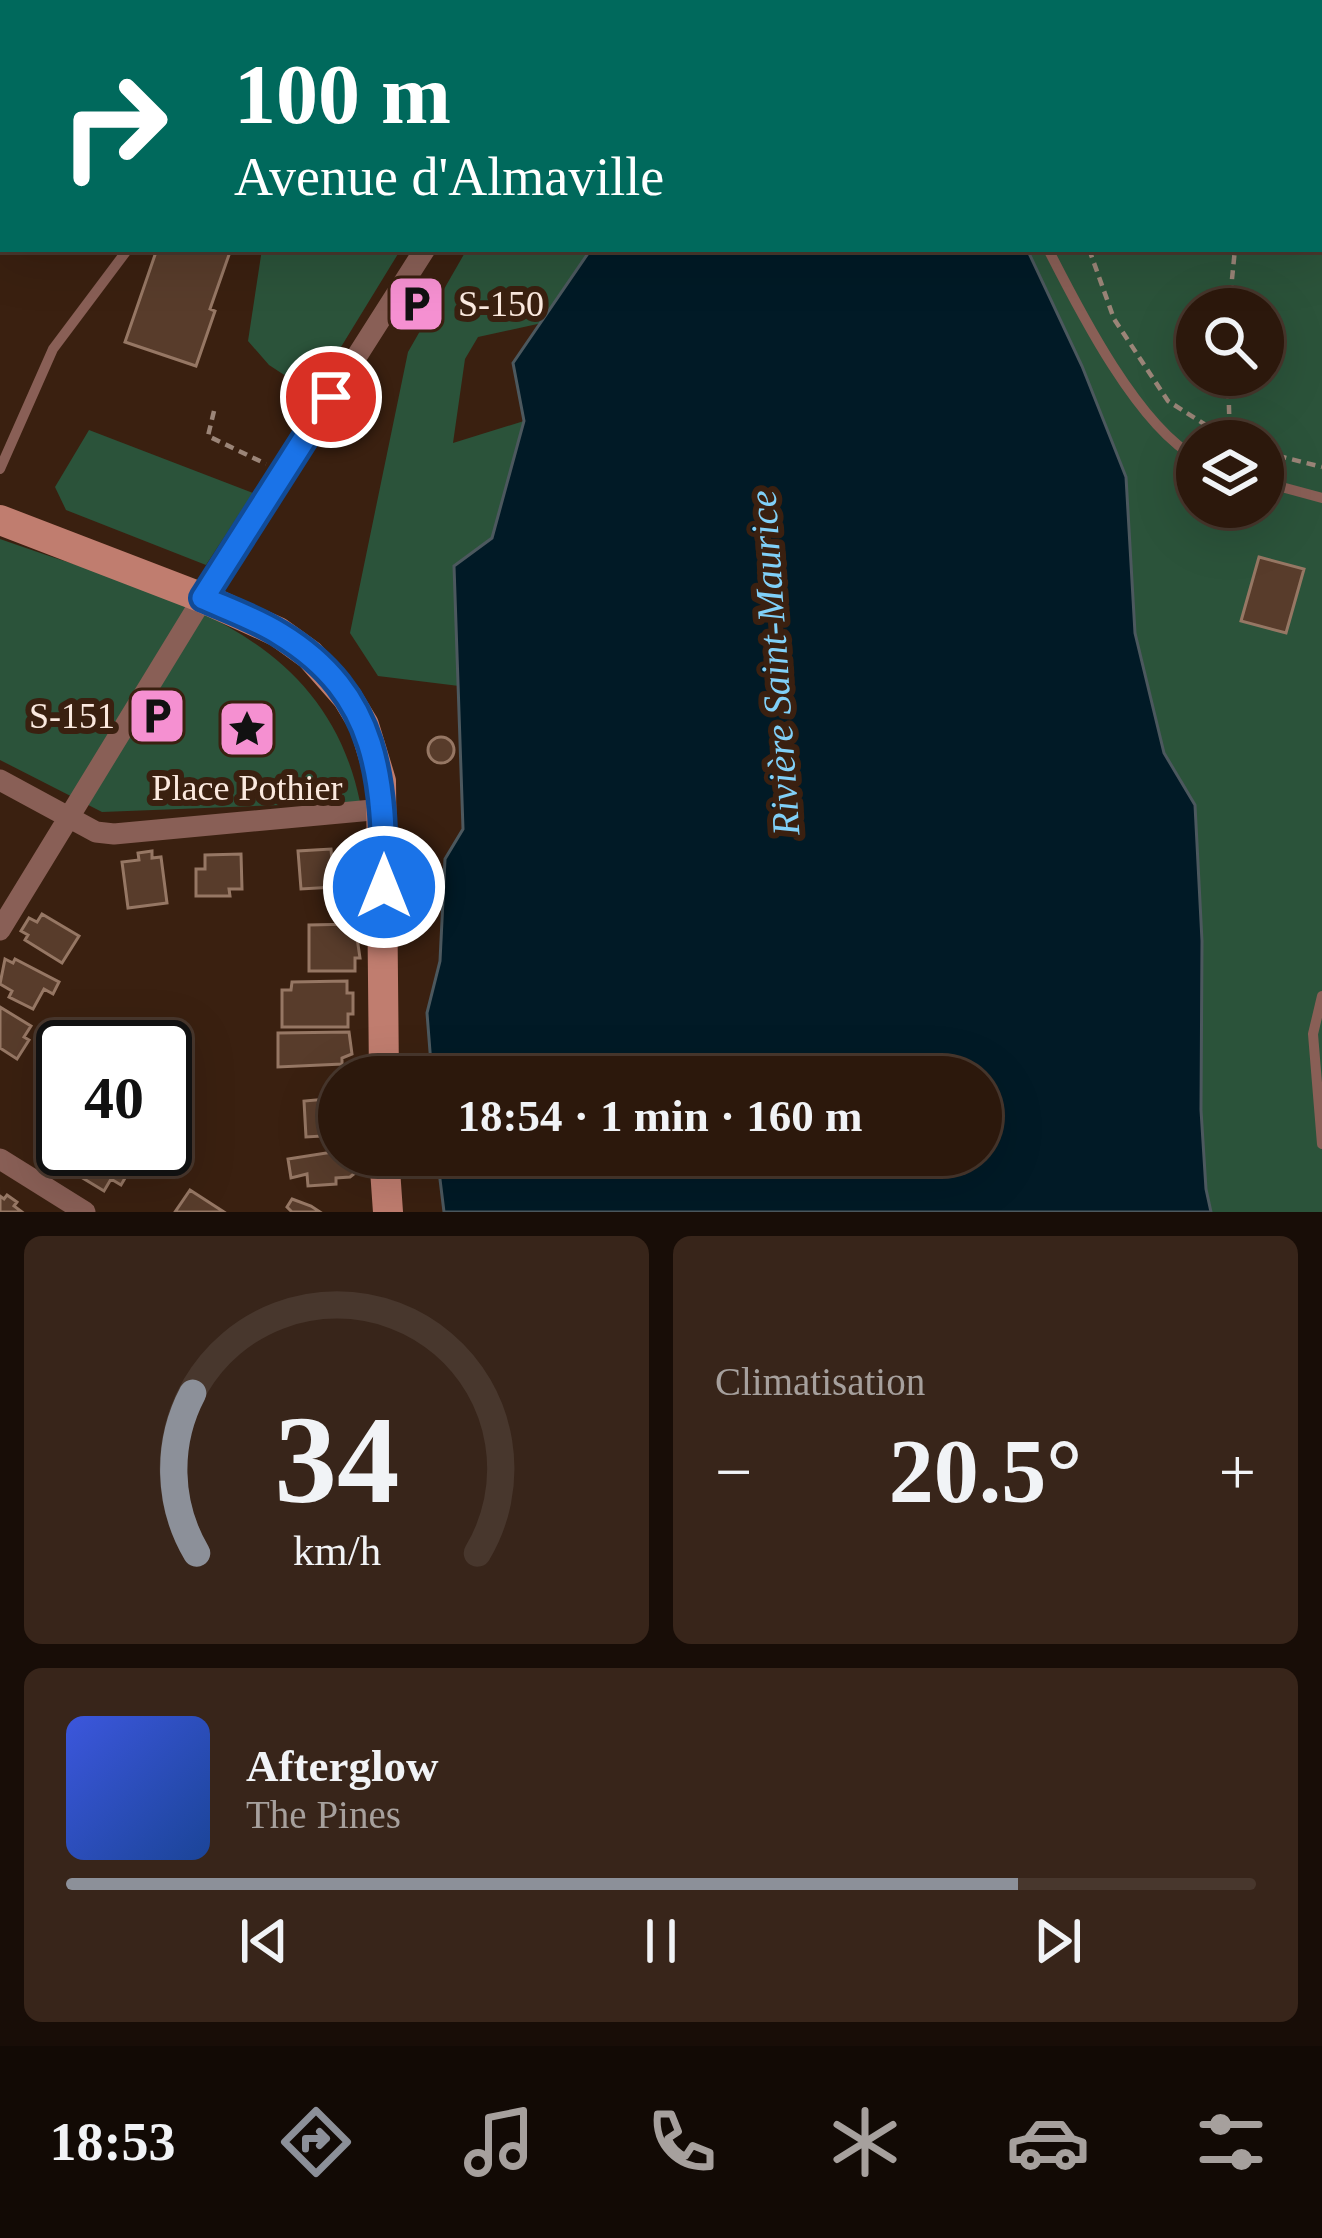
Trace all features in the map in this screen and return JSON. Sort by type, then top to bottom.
[{"type":"street","points":[[0,930],[423,252]]},
{"type":"street","points":[[0,520],[278,632],[329,673],[364,725],[375,752],[383,809],[384,1056]]},
{"type":"street","points":[[0,781],[97,832],[114,834],[383,809]]},
{"type":"street","points":[[0,1159],[85,1212]]},
{"type":"street","points":[[385,1176],[388,1212]]},
{"type":"lane","points":[[0,470],[53,349],[126,252]]},
{"type":"lane","points":[[1050,252],[1090,332],[1158,425],[1176,440]]},
{"type":"lane","points":[[1284,488],[1322,498]]},
{"type":"lane","points":[[1322,996],[1313,1034],[1322,1144]]},
{"type":"path","points":[[1090,252],[1114,319],[1168,401],[1197,420]]},
{"type":"path","points":[[1231,288],[1234,252]]},
{"type":"path","points":[[214,411],[208,436],[283,472]]},
{"type":"path","points":[[1284,457],[1322,467]]},
{"type":"green space","points":[[262,252],[399,252],[322,378],[295,382],[269,365],[248,341]]},
{"type":"green space","points":[[465,252],[589,252],[542,323],[478,337],[465,359],[453,443],[524,421],[492,538],[454,566],[459,686],[378,676],[350,633],[408,352]]},
{"type":"green space","points":[[1028,252],[1322,252],[1322,1212],[1211,1212],[1201,1110],[1202,941],[1195,805],[1164,753],[1135,633],[1126,477],[1082,366]]},
{"type":"green space","points":[[89,430],[253,493],[206,565],[66,510],[55,487]]},
{"type":"green space","points":[[0,539],[170,598],[222,623],[269,654],[309,693],[340,741],[360,802],[102,812],[0,760]]},
{"type":"water","name":"Rivière Saint-Maurice","points":[[589,252],[1028,252],[1082,366],[1126,477],[1135,633],[1164,753],[1195,805],[1202,941],[1201,1110],[1211,1212],[444,1212],[440,1176],[1002,1176],[1002,1056],[430,1056],[427,1013],[440,961],[445,859],[463,829],[454,566],[492,538],[524,421],[513,363]]},
{"type":"building","points":[[156,252],[230,252],[196,366],[125,342]]},
{"type":"building","points":[[1259,557],[1304,569],[1286,633],[1241,621]]},
{"type":"building","points":[[441,737],[454,750],[441,763],[428,750]]},
{"type":"building","points":[[331,849],[334,887],[301,889],[298,851]]},
{"type":"building","points":[[152,851],[152,858],[161,857],[167,903],[128,908],[122,862],[139,860],[138,853]]},
{"type":"building","points":[[241,854],[242,889],[229,889],[230,896],[196,896],[196,869],[205,869],[205,855]]},
{"type":"building","points":[[42,914],[79,936],[62,963],[25,940],[28,935],[21,931],[29,918],[37,922]]},
{"type":"building","points":[[355,924],[360,958],[355,958],[355,971],[309,971],[309,925]]},
{"type":"building","points":[[5,959],[13,963],[15,959],[59,982],[53,994],[44,989],[33,1009],[9,997],[12,991],[0,984]]},
{"type":"building","points":[[347,981],[347,993],[353,993],[348,1027],[282,1027],[282,990],[291,990],[292,982]]},
{"type":"building","points":[[0,1007],[31,1026],[24,1037],[29,1040],[17,1059],[0,1048]]},
{"type":"building","points":[[349,1032],[352,1054],[318,1056],[318,1065],[278,1067],[278,1033]]},
{"type":"building","points":[[318,1100],[318,1136],[306,1137],[304,1101]]},
{"type":"building","points":[[318,1154],[318,1176],[351,1176],[336,1178],[336,1184],[308,1186],[307,1174],[291,1178],[288,1159]]},
{"type":"building","points":[[79,1176],[126,1176],[121,1185],[111,1179],[104,1191]]},
{"type":"building","points":[[190,1190],[224,1212],[175,1212]]},
{"type":"building","points":[[7,1195],[22,1212],[0,1212],[0,1196]]},
{"type":"building","points":[[292,1199],[320,1212],[292,1212],[287,1207]]},
{"type":"place","name":"S-150","points":[[416,304]]},
{"type":"place","name":"S-151","points":[[157,716]]},
{"type":"place","name":"Place Pothier","points":[[247,729]]},
{"type":"route","points":[[331,397],[203,598],[278,632],[310,655],[329,673],[364,725],[381,782],[384,887]]}]
